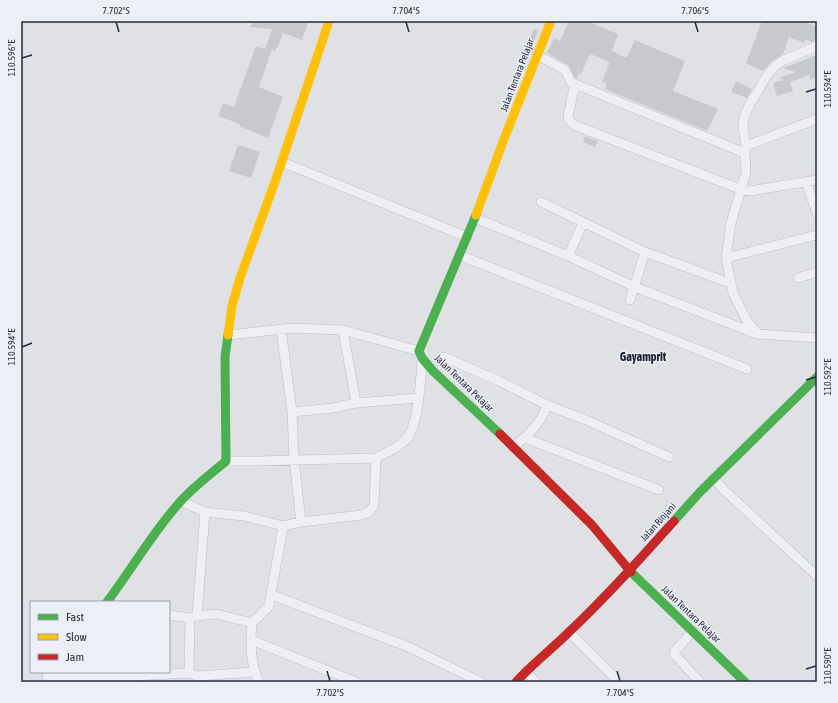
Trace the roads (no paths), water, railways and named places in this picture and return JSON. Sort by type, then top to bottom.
[{"type":"main road","points":[[108,601],[128,574],[153,535],[181,501],[226,461],[225,357],[232,306],[240,278],[282,162],[329,21]]},
{"type":"main road","name":"Jalan Tentara Pelajar","points":[[550,21],[421,355],[433,371],[592,525],[630,571],[745,682]]},
{"type":"main road","name":"Jalan Rinjani","points":[[516,682],[630,571],[695,498],[817,377]]},
{"type":"street","points":[[758,334],[747,321],[733,293],[726,258],[730,223],[746,172],[743,128],[744,117],[768,74],[776,65],[784,60],[817,47]]},
{"type":"street","points":[[537,55],[565,70],[571,82],[575,84],[745,150],[817,119]]},
{"type":"street","points":[[575,84],[568,116],[569,120],[574,125],[748,191],[817,180]]},
{"type":"street","points":[[282,162],[467,236]]},
{"type":"street","points":[[806,182],[817,213]]},
{"type":"street","points":[[541,202],[645,252],[730,283]]},
{"type":"street","points":[[475,218],[568,256],[635,287],[758,334],[817,338]]},
{"type":"street","points":[[568,256],[583,223]]},
{"type":"street","points":[[726,258],[817,235]]},
{"type":"street","points":[[630,300],[645,252]]},
{"type":"street","points":[[459,254],[747,369]]},
{"type":"street","points":[[798,278],[817,272]]},
{"type":"street","points":[[226,461],[376,458],[407,438],[412,429],[419,398],[421,355],[343,330],[292,328],[228,335]]},
{"type":"street","points":[[281,329],[292,412],[294,459],[301,522]]},
{"type":"street","points":[[343,330],[356,403]]},
{"type":"street","points":[[444,357],[497,380],[547,405],[586,420],[669,457]]},
{"type":"street","points":[[292,412],[333,408],[356,403],[419,398]]},
{"type":"street","points":[[513,447],[525,438],[543,417],[547,405]]},
{"type":"street","points":[[525,438],[659,490]]},
{"type":"street","points":[[181,501],[205,512],[244,516],[283,526],[301,522],[362,515],[369,512],[374,505],[376,458]]},
{"type":"street","points":[[714,479],[817,576]]},
{"type":"street","points":[[195,677],[193,617],[205,512]]},
{"type":"street","points":[[259,682],[254,672],[251,640],[252,623],[270,606],[283,526]]},
{"type":"street","points":[[272,595],[406,646],[481,682]]},
{"type":"street","points":[[170,615],[193,617],[217,614],[252,623]]},
{"type":"street","points":[[693,631],[674,652],[674,654],[700,682]]},
{"type":"street","points":[[569,632],[619,682]]},
{"type":"street","points":[[251,640],[356,682]]},
{"type":"street","points":[[526,671],[536,682]]},
{"type":"street","points":[[46,677],[195,677],[254,672]]},
{"type":"district","name":"Gayamprit","points":[[643,357]]}]
